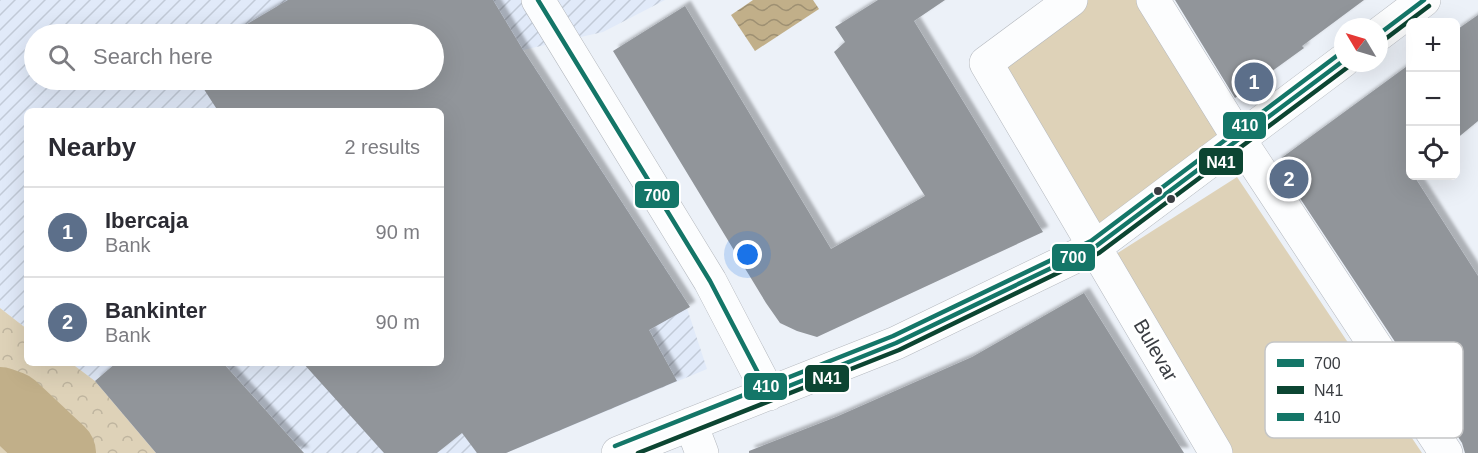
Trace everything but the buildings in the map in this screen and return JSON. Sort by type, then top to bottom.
[{"type":"street","points":[[538,0],[710,281],[769,394]]},
{"type":"street","name":"Bulevar","points":[[1071,0],[986,63],[1216,453]]},
{"type":"street","points":[[1153,0],[1239,139],[1373,342]]},
{"type":"street","points":[[1388,27],[1424,0]]},
{"type":"street","points":[[618,453],[697,439],[769,394],[896,343],[1095,247],[1334,68]]},
{"type":"street","points":[[1436,438],[1446,453]]},
{"type":"shaded area","points":[[0,0],[665,0],[603,32],[523,50],[683,296],[707,369],[506,453],[304,453],[226,366],[444,366],[444,108],[24,108],[24,327],[0,308]]},
{"type":"shaded area","points":[[75,366],[112,366],[95,381]]},
{"type":"green space","points":[[1088,0],[1142,0],[1224,134],[1100,230],[1000,67]]},
{"type":"green space","points":[[1237,177],[1348,342],[1265,342],[1265,438],[1412,438],[1422,453],[1228,453],[1113,256]]},
{"type":"green space","points":[[0,308],[24,327],[24,366],[75,366],[95,381],[156,453],[0,453]]},
{"type":"water","points":[[753,0],[813,0],[819,9],[755,51],[731,15]]},
{"type":"waterway","points":[[0,403],[11,407],[60,453]]},
{"type":"transit line","name":"700","points":[[538,0],[710,281],[769,394]]},
{"type":"transit line","name":"700","points":[[1388,27],[1424,0]]},
{"type":"transit line","name":"N41","points":[[1388,37],[1429,6]]},
{"type":"transit line","name":"410","points":[[615,446],[893,336],[1091,241],[1334,58]]},
{"type":"transit line","name":"700","points":[[769,394],[896,343],[1095,247],[1334,68]]},
{"type":"transit line","name":"N41","points":[[638,453],[899,350],[1099,253],[1341,72]]},
{"type":"place","name":"Ibercaja","points":[[1254,82]]},
{"type":"place","name":"Bankinter","points":[[1289,179]]}]
